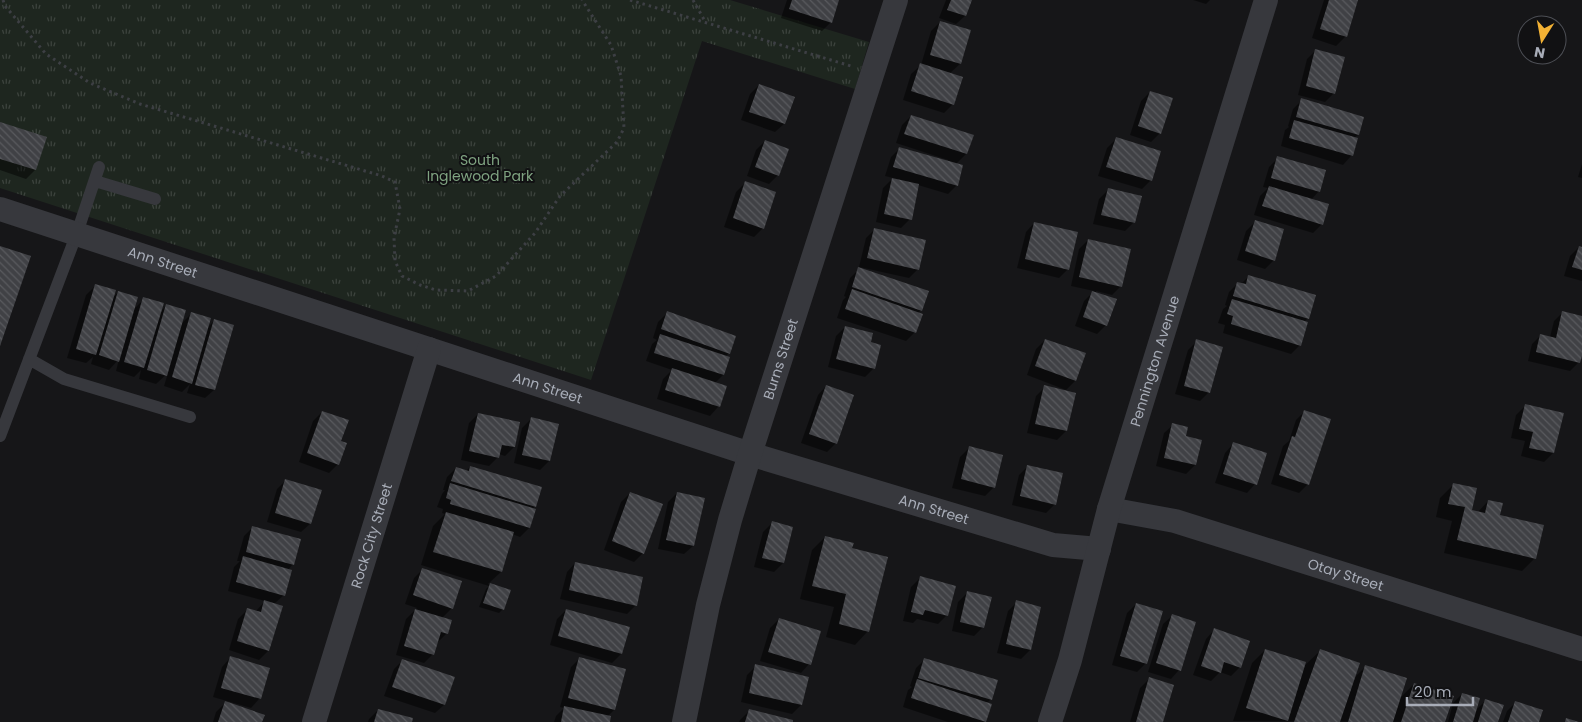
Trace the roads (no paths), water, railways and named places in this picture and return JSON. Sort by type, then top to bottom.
[{"type":"street","name":"Burns Street","points":[[684,722],[708,605],[730,520],[896,0]]},
{"type":"street","name":"Pennington Avenue","points":[[1050,722],[1070,660],[1109,509],[1266,0]]},
{"type":"street","name":"Ann Street","points":[[0,209],[750,454],[1053,545],[1099,549]]},
{"type":"street","name":"Rock City Street","points":[[314,722],[429,349]]},
{"type":"street","name":"Otay Street","points":[[1109,509],[1175,521],[1582,649]]},
{"type":"lane","points":[[0,436],[100,167]]},
{"type":"lane","points":[[95,181],[155,199]]},
{"type":"lane","points":[[29,359],[64,379],[190,417]]},
{"type":"park label","name":"South Inglewood Park","points":[[480,168]]}]
